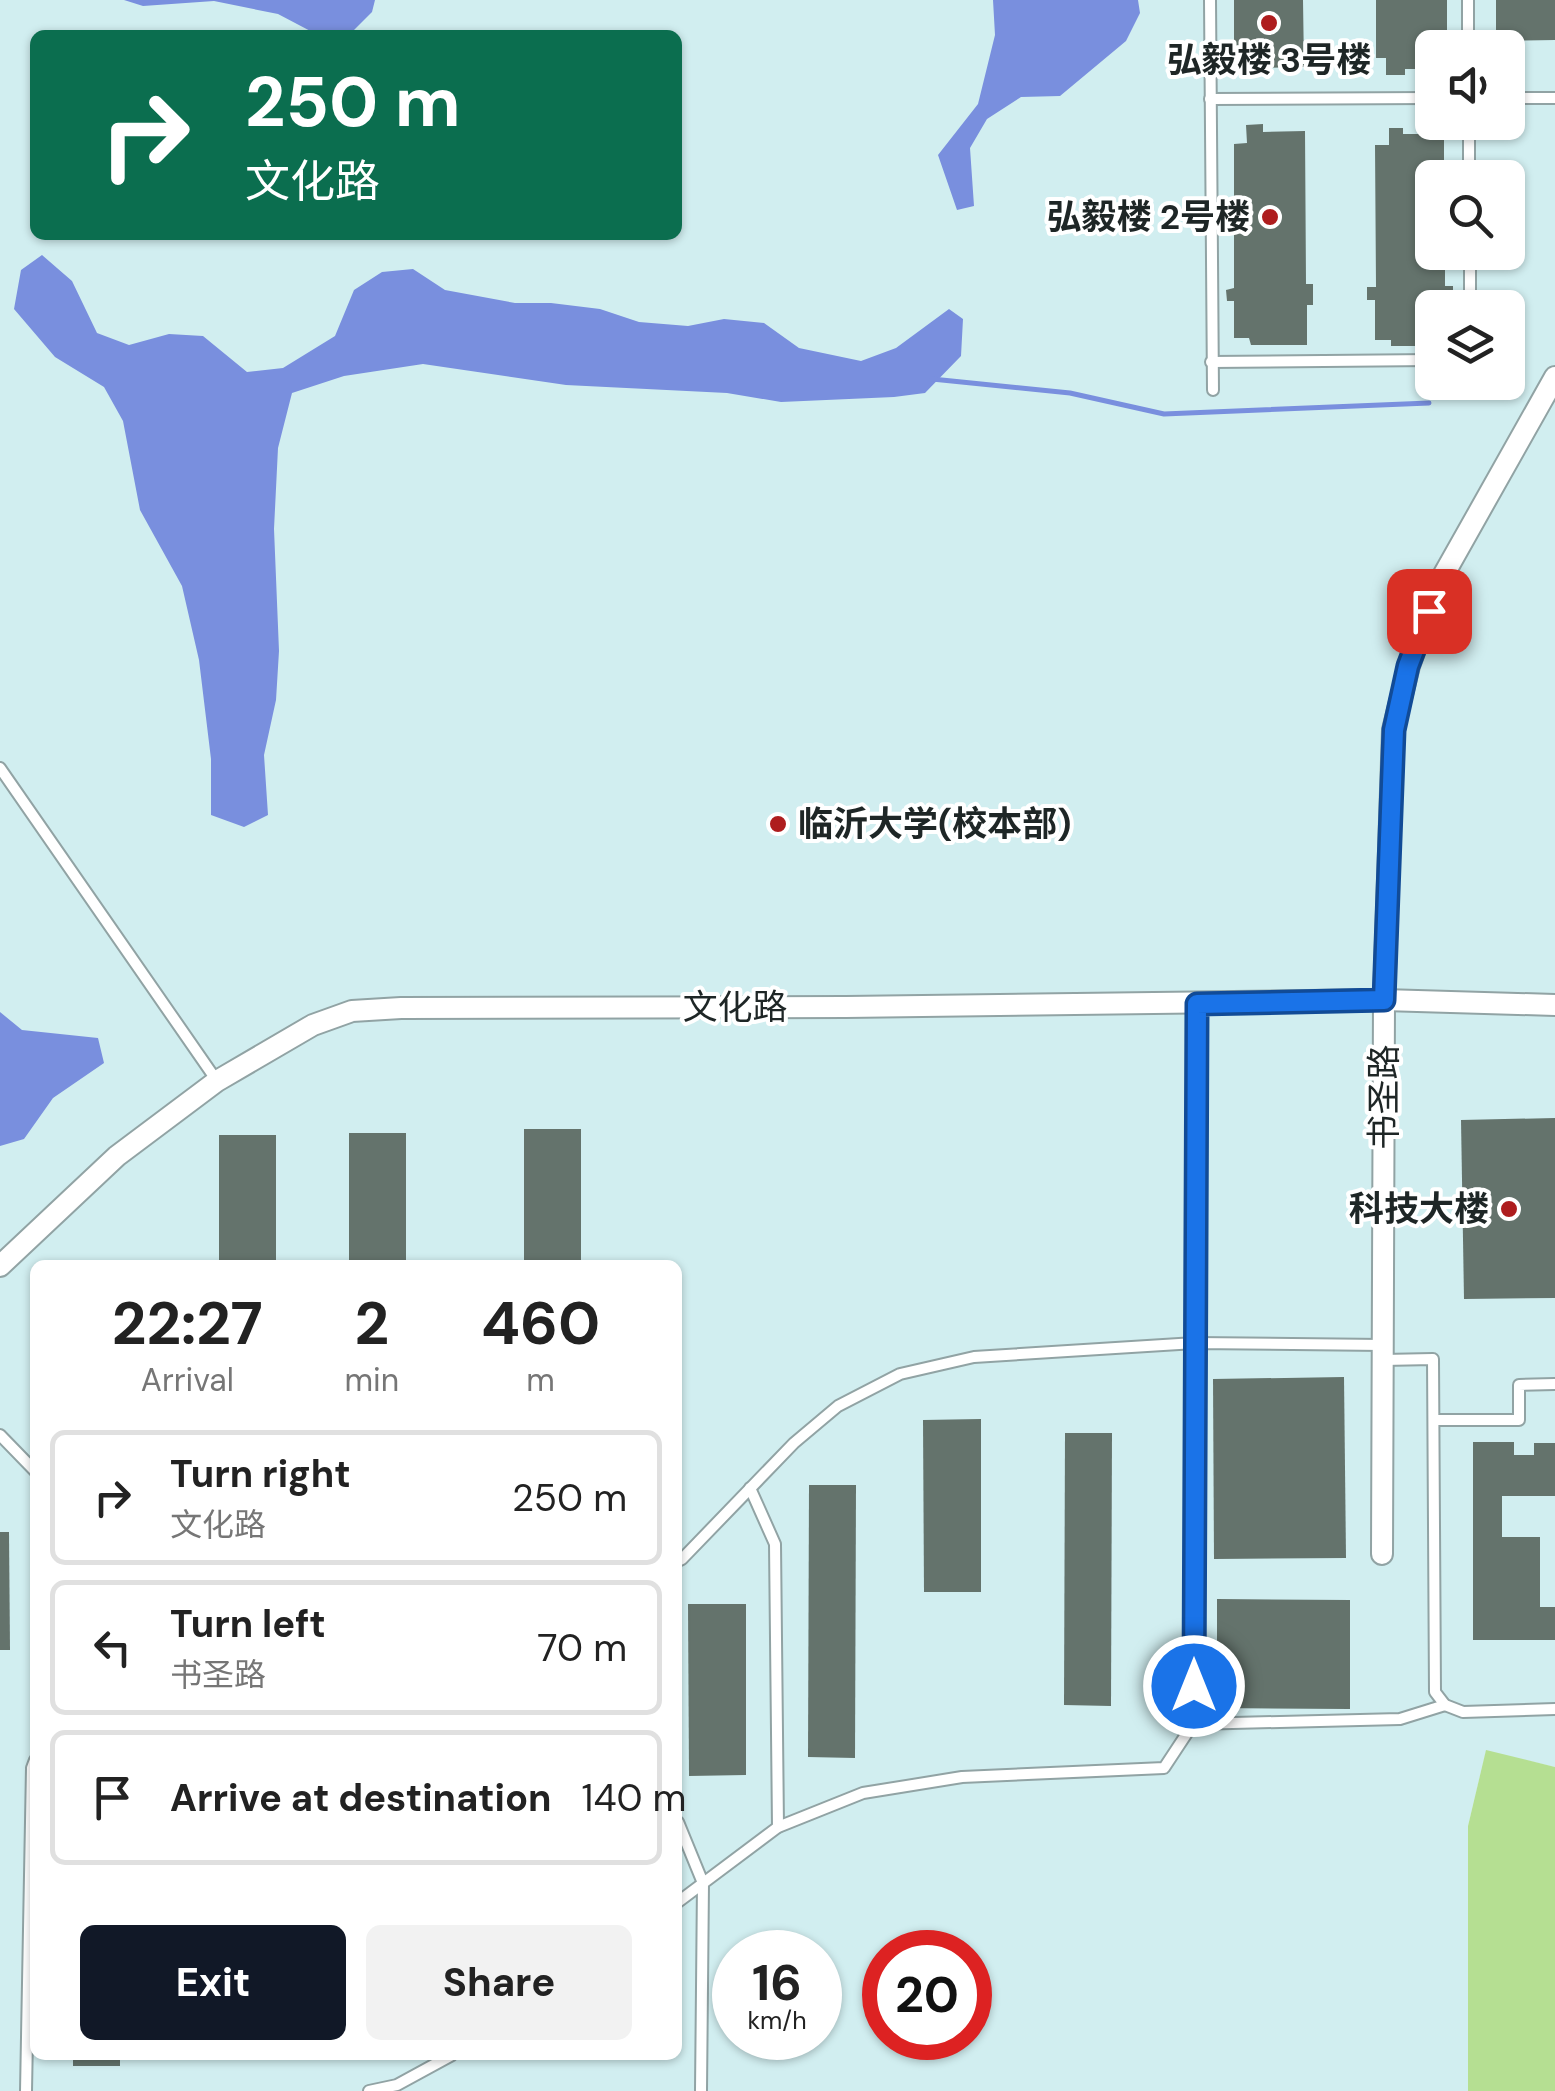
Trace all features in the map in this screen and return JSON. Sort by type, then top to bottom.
[{"type":"street","name":"书圣路","points":[[1382,1554],[1384,1000],[1394,730],[1408,666],[1439,583],[1555,377]]},
{"type":"street","name":"文化路","points":[[0,1266],[117,1156],[217,1082],[313,1025],[352,1012],[401,1008],[1384,1000],[1555,1005]]},
{"type":"lane","points":[[1210,0],[1213,390]]},
{"type":"lane","points":[[1468,0],[1468,30]]},
{"type":"lane","points":[[1210,99],[1415,98]]},
{"type":"lane","points":[[1525,98],[1555,98]]},
{"type":"lane","points":[[1211,362],[1415,360]]},
{"type":"lane","points":[[0,768],[217,1082]]},
{"type":"lane","points":[[682,1899],[778,1827],[864,1793],[946,1780],[1164,1768],[1193,1724],[1197,1004]]},
{"type":"lane","points":[[682,1560],[794,1443],[838,1406],[900,1374],[974,1356],[1196,1344],[1434,1358],[1435,1692],[1444,1706]]},
{"type":"lane","points":[[1434,1420],[1519,1420],[1519,1384],[1555,1384]]},
{"type":"lane","points":[[0,1435],[30,1467]]},
{"type":"lane","points":[[750,1488],[776,1544],[778,1827]]},
{"type":"lane","points":[[1193,1724],[1400,1718],[1444,1706],[1463,1712],[1555,1709]]},
{"type":"lane","points":[[682,1832],[702,1883],[701,2091]]},
{"type":"lane","points":[[26,2091],[30,1876]]},
{"type":"lane","points":[[369,2091],[397,2085],[443,2060]]},
{"type":"shaded area","name":"临沂大学(校本部)","points":[[0,0],[1555,0],[1555,1767],[1486,1751],[1468,1826],[1468,2091],[0,2091]]},
{"type":"green space","points":[[1486,1750],[1555,1767],[1555,2091],[1468,2091],[1468,1826]]},
{"type":"water","points":[[124,0],[375,0],[372,12],[354,30],[308,30],[278,14],[214,1],[143,6]]},
{"type":"water","points":[[993,0],[1138,0],[1140,13],[1126,41],[1060,96],[1021,97],[987,119],[970,148],[974,206],[957,210],[938,155],[978,104],[995,35]]},
{"type":"water","points":[[42,255],[72,281],[97,333],[129,345],[169,334],[203,336],[247,372],[283,368],[335,336],[354,290],[382,272],[413,269],[445,290],[515,303],[600,309],[639,322],[688,326],[724,319],[764,323],[799,348],[861,361],[896,348],[949,309],[963,319],[961,356],[925,393],[894,397],[781,402],[727,393],[566,385],[423,364],[344,376],[292,393],[278,448],[274,529],[279,651],[276,700],[264,755],[268,815],[244,827],[211,815],[211,759],[199,660],[182,586],[140,510],[123,421],[104,387],[55,357],[14,309],[21,270]]},
{"type":"water","points":[[0,1012],[22,1030],[98,1038],[104,1063],[53,1098],[24,1139],[0,1146]]},
{"type":"building","name":"弘毅楼 3号楼","points":[[1234,0],[1303,0],[1304,67],[1263,68],[1263,73],[1246,73],[1246,46],[1234,46]]},
{"type":"building","points":[[1376,0],[1447,0],[1447,30],[1415,30],[1415,69],[1405,69],[1405,75],[1386,75],[1386,58],[1376,58]]},
{"type":"building","points":[[1496,0],[1555,0],[1555,40],[1525,41],[1525,30],[1496,30]]},
{"type":"building","name":"弘毅楼 2号楼","points":[[1263,124],[1263,132],[1305,131],[1306,284],[1313,284],[1313,305],[1307,305],[1307,345],[1251,345],[1249,338],[1234,338],[1234,301],[1227,301],[1226,290],[1234,288],[1234,144],[1247,143],[1246,125]]},
{"type":"building","points":[[1389,128],[1403,128],[1403,134],[1415,134],[1415,140],[1444,140],[1444,160],[1415,160],[1415,270],[1445,270],[1445,286],[1453,286],[1453,290],[1415,290],[1415,346],[1391,346],[1391,340],[1375,340],[1375,300],[1367,300],[1367,287],[1376,287],[1375,145],[1389,145]]},
{"type":"building","name":"科技大楼","points":[[1555,1118],[1555,1298],[1464,1299],[1461,1120]]},
{"type":"building","points":[[524,1129],[581,1129],[581,1260],[524,1260]]},
{"type":"building","points":[[349,1133],[406,1133],[406,1260],[349,1260]]},
{"type":"building","points":[[219,1135],[276,1135],[276,1260],[219,1260]]},
{"type":"building","points":[[1344,1377],[1346,1558],[1214,1559],[1213,1379]]},
{"type":"building","points":[[981,1419],[981,1592],[924,1592],[923,1420]]},
{"type":"building","points":[[1065,1433],[1112,1433],[1111,1706],[1064,1705]]},
{"type":"building","points":[[1473,1442],[1514,1442],[1514,1455],[1534,1455],[1534,1443],[1555,1443],[1555,1496],[1502,1496],[1502,1537],[1540,1537],[1540,1607],[1555,1607],[1555,1640],[1473,1640]]},
{"type":"building","points":[[809,1485],[856,1485],[855,1758],[808,1757]]},
{"type":"building","points":[[0,1532],[9,1532],[10,1650],[0,1650]]},
{"type":"building","points":[[1217,1599],[1350,1600],[1350,1709],[1217,1708]]},
{"type":"building","points":[[688,1604],[746,1604],[746,1775],[689,1776]]},
{"type":"building","points":[[73,2060],[120,2060],[120,2066],[73,2066]]},
{"type":"waterway","points":[[932,379],[1070,393],[1164,414],[1429,403]]},
{"type":"place","name":"弘毅楼 3号楼","points":[[1269,23]]},
{"type":"place","name":"弘毅楼 2号楼","points":[[1270,217]]},
{"type":"place","name":"临沂大学(校本部)","points":[[778,824]]},
{"type":"place","name":"科技大楼","points":[[1509,1209]]},
{"type":"route","points":[[1194,1686],[1197,1004],[1384,1000],[1394,730],[1408,666],[1429,611]]}]
